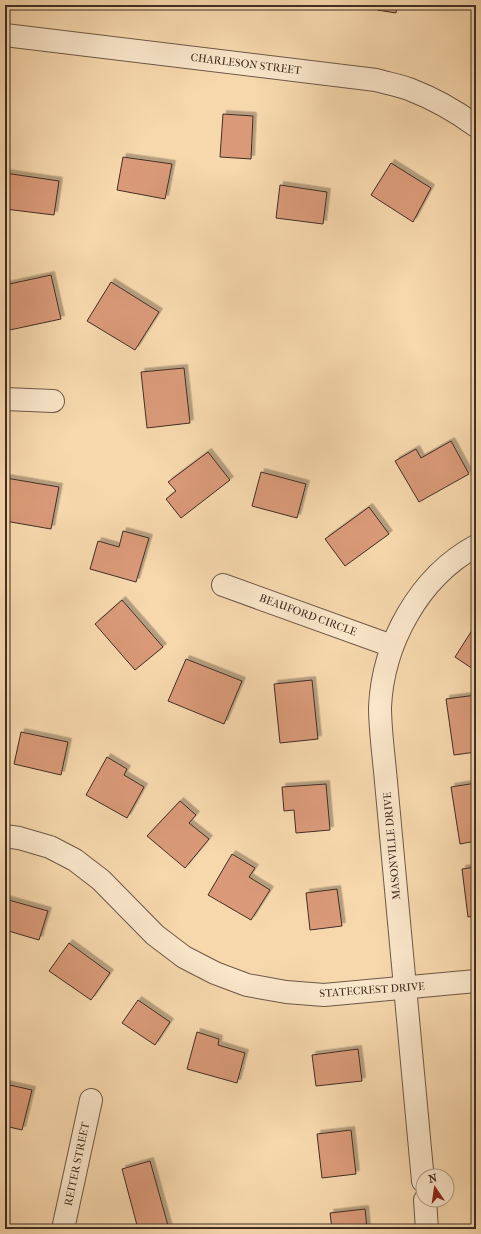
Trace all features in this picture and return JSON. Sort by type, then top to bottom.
[{"type":"street","name":"CHARLESON STREET","points":[[5,35],[376,80],[408,88],[442,104],[476,126]]},
{"type":"street","points":[[5,399],[53,401]]},
{"type":"street","name":"MASONVILLE DRIVE","points":[[422,1168],[380,708],[384,677],[392,646],[407,614],[424,589],[446,567],[476,546]]},
{"type":"street","name":"BEAUFORD CIRCLE","points":[[223,585],[392,646]]},
{"type":"street","name":"STATECREST DRIVE","points":[[5,836],[19,838],[50,847],[75,860],[101,880],[155,935],[184,957],[215,974],[248,985],[286,992],[324,995],[476,981]]},
{"type":"street","name":"REITER STREET","points":[[63,1229],[92,1100]]},
{"type":"street","points":[[426,1208],[427,1229]]},
{"type":"building","points":[[209,5],[255,5],[255,8]]},
{"type":"building","points":[[377,5],[397,5],[396,13],[377,10]]},
{"type":"building","points":[[223,114],[253,116],[251,159],[220,157]]},
{"type":"building","points":[[123,157],[172,164],[165,199],[117,190]]},
{"type":"building","points":[[391,163],[431,188],[413,222],[371,195]]},
{"type":"building","points":[[5,173],[59,181],[54,215],[5,209]]},
{"type":"building","points":[[280,185],[327,192],[323,224],[276,218]]},
{"type":"building","points":[[51,275],[61,319],[5,331],[5,285]]},
{"type":"building","points":[[111,282],[159,312],[135,350],[87,321]]},
{"type":"building","points":[[184,368],[190,423],[147,428],[141,372]]},
{"type":"building","points":[[451,441],[469,474],[419,502],[395,461],[416,449],[421,458]]},
{"type":"building","points":[[208,452],[230,480],[181,518],[166,499],[176,491],[168,482]]},
{"type":"building","points":[[261,472],[306,484],[297,518],[252,506]]},
{"type":"building","points":[[6,478],[59,487],[51,529],[5,521]]},
{"type":"building","points":[[369,507],[389,534],[345,566],[325,539]]},
{"type":"building","points":[[123,531],[149,538],[136,582],[90,569],[98,541],[119,547]]},
{"type":"building","points":[[122,600],[163,647],[135,670],[95,624]]},
{"type":"building","points":[[476,624],[476,671],[455,657]]},
{"type":"building","points":[[186,659],[242,681],[224,724],[168,701]]},
{"type":"building","points":[[312,680],[318,739],[280,743],[274,684]]},
{"type":"building","points":[[476,695],[476,752],[454,755],[446,699]]},
{"type":"building","points":[[21,732],[68,742],[61,775],[14,764]]},
{"type":"building","points":[[107,757],[127,769],[124,775],[144,787],[127,818],[86,795]]},
{"type":"building","points":[[476,783],[476,841],[460,844],[451,787]]},
{"type":"building","points":[[326,784],[330,830],[296,833],[294,810],[284,811],[282,787]]},
{"type":"building","points":[[180,801],[196,815],[189,823],[209,839],[185,868],[147,836]]},
{"type":"building","points":[[232,854],[255,868],[249,877],[270,890],[251,920],[208,895]]},
{"type":"building","points":[[476,867],[476,916],[468,917],[462,869]]},
{"type":"building","points":[[337,889],[342,926],[310,930],[306,893]]},
{"type":"building","points":[[5,899],[48,911],[39,940],[5,930]]},
{"type":"building","points":[[69,943],[110,973],[91,1000],[49,971]]},
{"type":"building","points":[[138,1000],[170,1022],[155,1045],[122,1023]]},
{"type":"building","points":[[197,1032],[219,1039],[218,1045],[245,1053],[237,1083],[187,1069]]},
{"type":"building","points":[[358,1049],[362,1081],[316,1086],[312,1055]]},
{"type":"building","points":[[5,1084],[32,1090],[22,1130],[5,1126]]},
{"type":"building","points":[[351,1130],[356,1174],[322,1178],[317,1134]]},
{"type":"building","points":[[150,1161],[169,1229],[138,1229],[122,1169]]},
{"type":"building","points":[[365,1209],[367,1229],[332,1229],[330,1213]]}]
